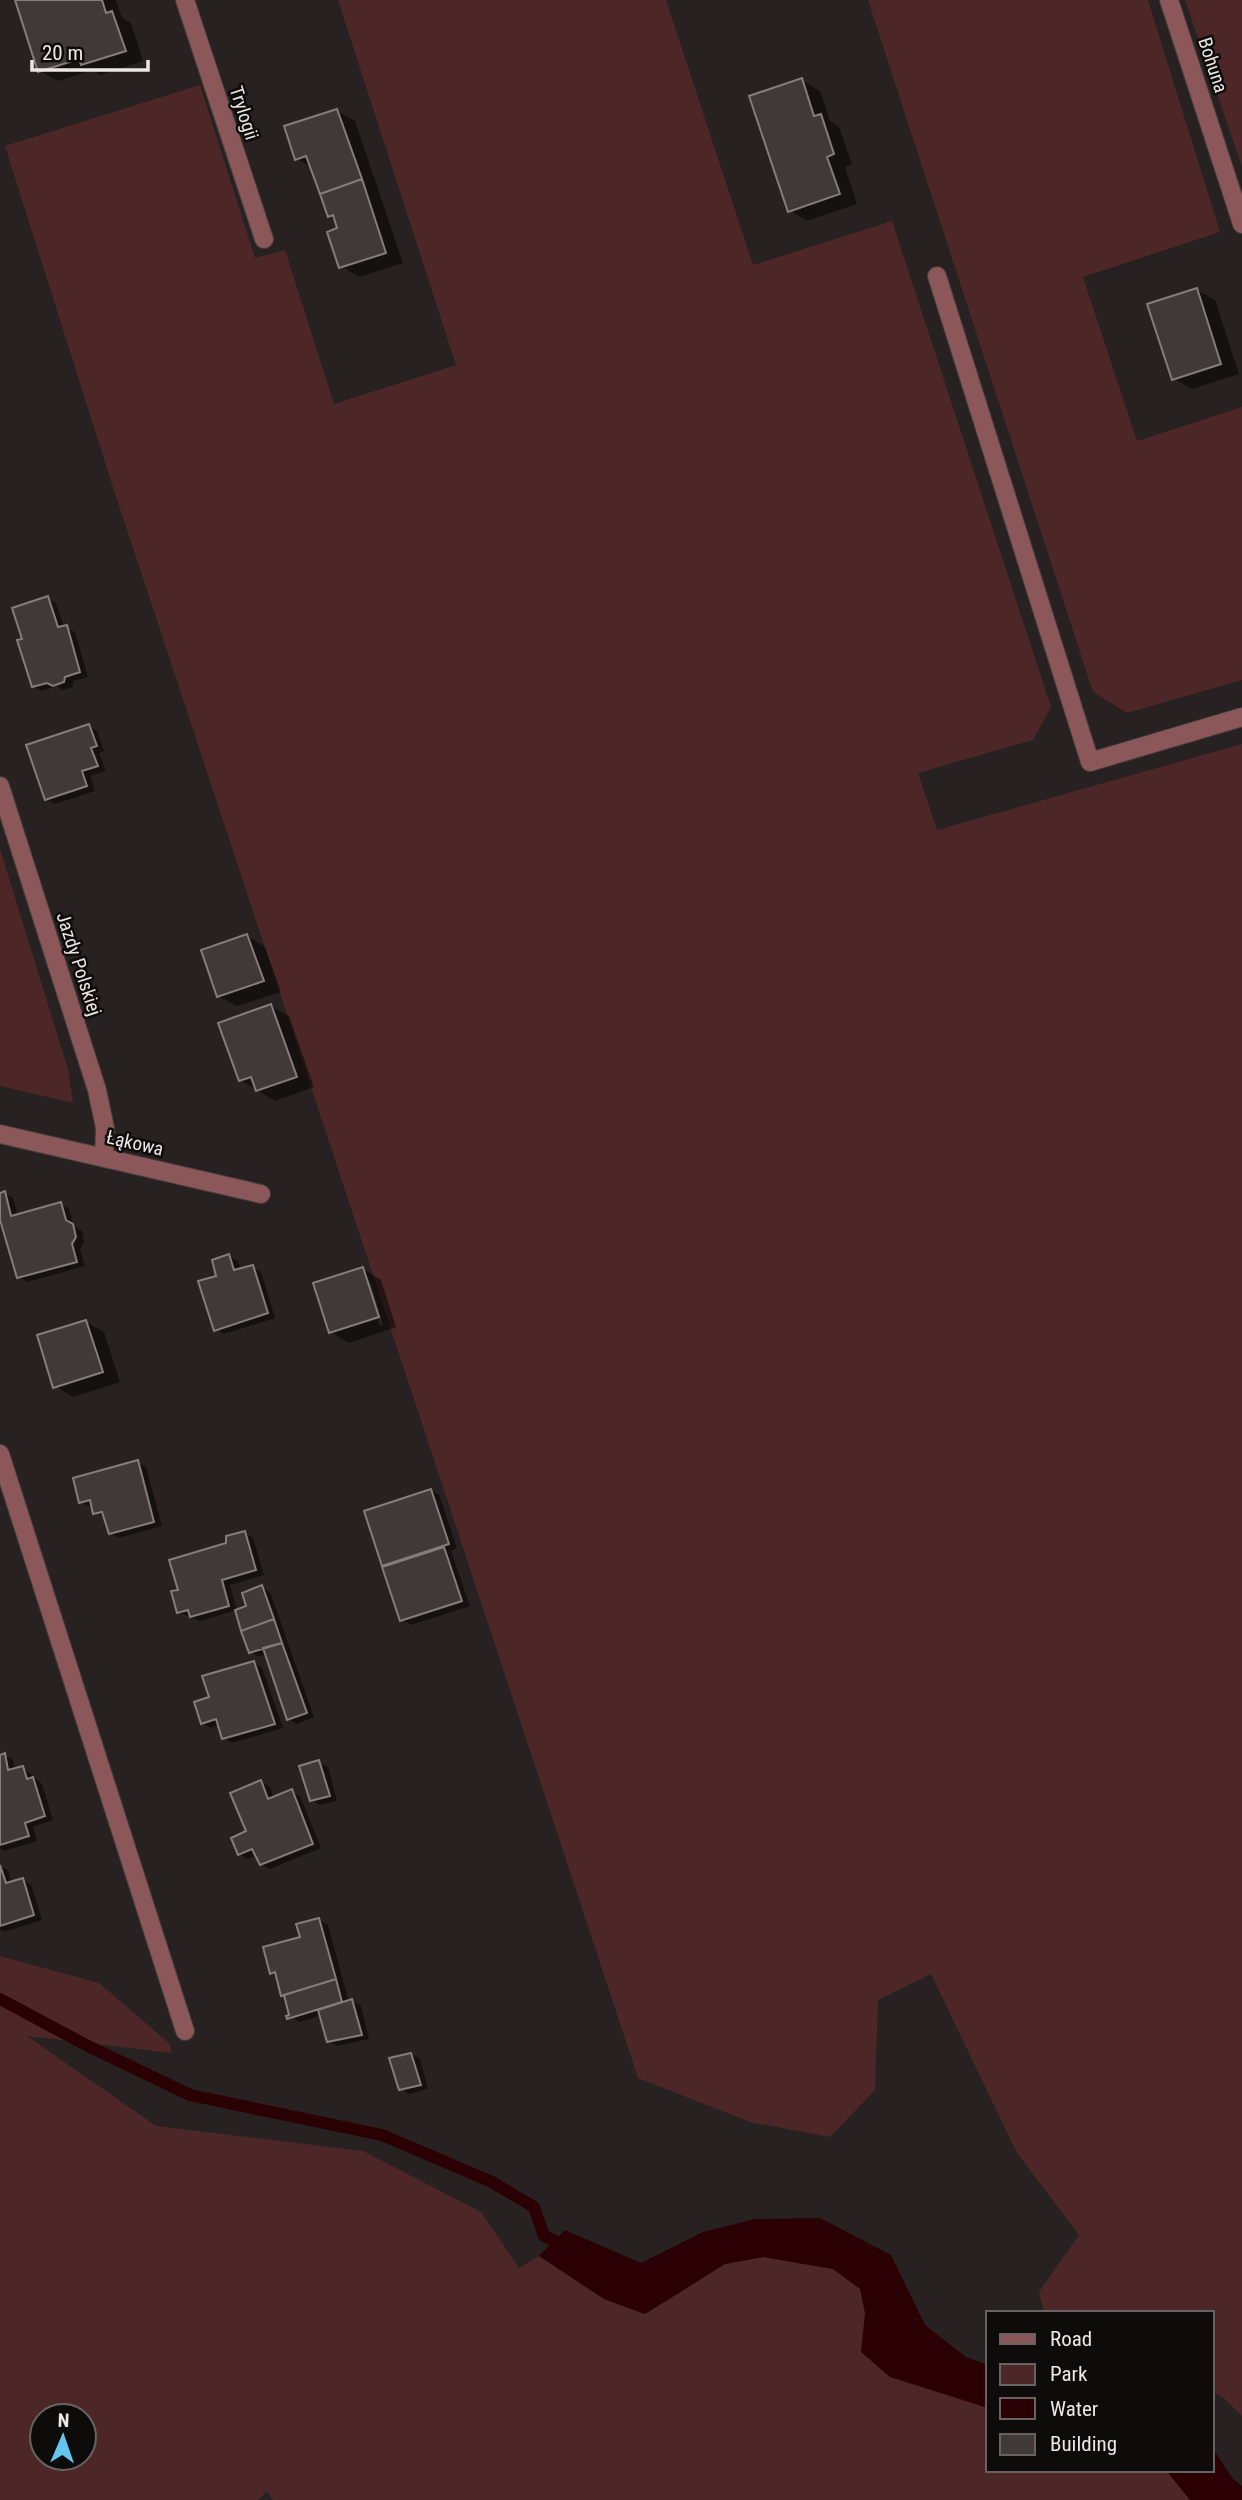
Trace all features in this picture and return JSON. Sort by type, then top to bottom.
[{"type":"street","name":"Trylogii","points":[[185,0],[264,239]]},
{"type":"street","name":"Bohuna","points":[[1169,0],[1242,224]]},
{"type":"street","points":[[937,276],[1090,762],[1242,718]]},
{"type":"street","name":"Jazdy Polskiej","points":[[0,786],[97,1090],[105,1128],[104,1158]]},
{"type":"street","name":"Łąkowa","points":[[0,1134],[261,1194]]},
{"type":"street","points":[[0,1454],[185,2031]]},
{"type":"green space","points":[[338,0],[666,0],[753,265],[892,221],[1051,707],[1033,740],[918,773],[937,830],[1242,744],[1242,2416],[1214,2392],[1214,2311],[1044,2311],[1039,2292],[1079,2235],[1017,2153],[931,1974],[878,2000],[875,2090],[830,2137],[750,2122],[638,2078],[109,475],[5,146],[200,85],[255,258],[285,250],[334,404],[456,365]]},
{"type":"green space","points":[[868,0],[1148,0],[1220,232],[1083,277],[1137,441],[1242,407],[1242,680],[1127,713],[1093,692]]},
{"type":"green space","points":[[1185,0],[1242,0],[1242,167]]},
{"type":"green space","points":[[0,849],[68,1069],[73,1103],[0,1086]]},
{"type":"green space","points":[[0,1956],[99,1983],[170,2044],[172,2053],[27,2036],[156,2126],[363,2151],[481,2212],[519,2268],[539,2256],[604,2299],[645,2314],[725,2264],[763,2257],[833,2269],[860,2288],[865,2313],[978,2405],[986,2407],[986,2472],[1168,2472],[1190,2500],[273,2500],[267,2491],[258,2500],[0,2500]]},
{"type":"water","points":[[820,2218],[891,2255],[925,2325],[966,2357],[986,2364],[986,2407],[890,2377],[861,2352],[865,2313],[860,2289],[833,2269],[763,2257],[725,2264],[645,2314],[604,2299],[539,2256],[565,2230],[641,2263],[703,2232],[755,2219]]},
{"type":"water","points":[[1214,2450],[1233,2479],[1242,2486],[1242,2500],[1190,2500],[1168,2472],[1214,2472]]},
{"type":"building","points":[[15,0],[102,0],[106,13],[112,11],[126,51],[81,65],[79,59],[38,72]]},
{"type":"building","points":[[802,78],[814,116],[821,114],[834,154],[827,157],[840,194],[788,212],[749,96]]},
{"type":"building","points":[[337,109],[362,179],[320,194],[306,156],[295,160],[284,126]]},
{"type":"building","points":[[362,179],[386,253],[339,268],[327,232],[337,228],[333,215],[328,217],[320,194]]},
{"type":"building","points":[[1197,288],[1221,364],[1172,380],[1147,304]]},
{"type":"building","points":[[48,596],[58,627],[67,625],[80,672],[65,677],[64,682],[53,686],[47,683],[32,687],[17,640],[22,639],[12,608]]},
{"type":"building","points":[[89,724],[97,746],[91,748],[98,766],[82,771],[87,786],[45,800],[26,745]]},
{"type":"building","points":[[247,934],[264,981],[217,997],[201,950]]},
{"type":"building","points":[[271,1004],[297,1077],[256,1091],[251,1077],[239,1081],[218,1023]]},
{"type":"building","points":[[5,1191],[11,1216],[61,1202],[66,1220],[73,1224],[76,1237],[72,1244],[77,1262],[17,1278],[0,1220],[0,1193]]},
{"type":"building","points":[[229,1254],[234,1270],[253,1265],[268,1313],[214,1331],[198,1281],[216,1276],[212,1260]]},
{"type":"building","points":[[363,1267],[379,1317],[329,1333],[313,1283]]},
{"type":"building","points":[[86,1320],[103,1372],[53,1388],[37,1335]]},
{"type":"building","points":[[138,1460],[154,1522],[109,1534],[102,1512],[93,1514],[90,1500],[79,1503],[73,1478]]},
{"type":"building","points":[[431,1489],[449,1544],[382,1566],[364,1511]]},
{"type":"building","points":[[245,1531],[256,1570],[222,1580],[229,1606],[190,1617],[188,1610],[177,1613],[171,1591],[178,1590],[169,1560],[226,1543],[226,1536]]},
{"type":"building","points":[[444,1547],[462,1601],[400,1621],[382,1567]]},
{"type":"building","points":[[262,1585],[274,1619],[241,1631],[235,1610],[246,1606],[242,1593]]},
{"type":"building","points":[[274,1619],[282,1643],[249,1653],[241,1631]]},
{"type":"building","points":[[282,1643],[307,1713],[287,1720],[263,1648]]},
{"type":"building","points":[[254,1661],[275,1724],[222,1739],[216,1719],[201,1724],[194,1702],[209,1697],[202,1676]]},
{"type":"building","points":[[5,1753],[8,1770],[23,1766],[27,1779],[33,1777],[45,1816],[25,1823],[29,1836],[0,1845],[0,1755]]},
{"type":"building","points":[[319,1760],[330,1796],[310,1801],[299,1766]]},
{"type":"building","points":[[261,1780],[268,1799],[292,1789],[313,1844],[260,1865],[252,1849],[238,1855],[231,1838],[246,1831],[230,1793]]},
{"type":"building","points":[[0,1865],[6,1883],[23,1878],[34,1915],[0,1926]]},
{"type":"building","points":[[319,1918],[336,1979],[281,1996],[275,1972],[270,1974],[263,1947],[300,1937],[296,1924]]},
{"type":"building","points":[[336,1979],[342,2002],[287,2019],[286,2016],[289,2015],[284,1995]]},
{"type":"building","points":[[352,1999],[362,2035],[327,2042],[318,2010]]},
{"type":"building","points":[[411,2053],[421,2085],[399,2090],[389,2058]]},
{"type":"waterway","points":[[0,1999],[88,2046],[190,2095],[382,2135],[492,2182],[534,2207],[544,2236],[567,2247]]}]
